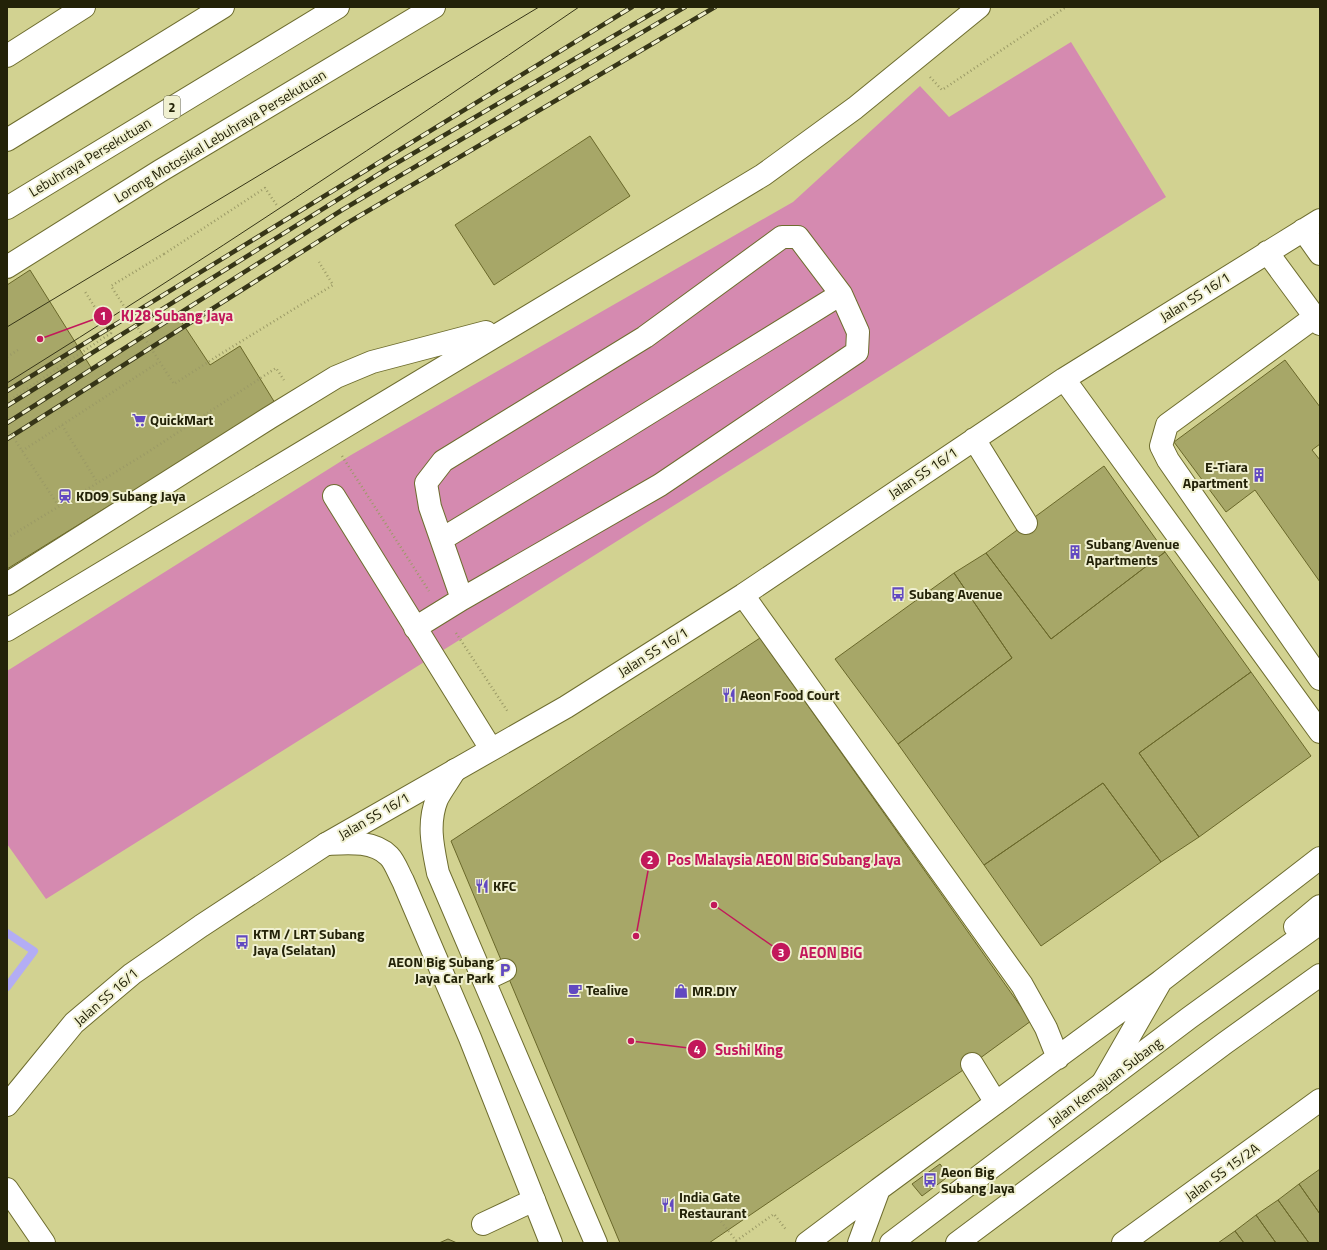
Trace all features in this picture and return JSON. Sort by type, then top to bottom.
[{"type":"main road","points":[[7,56],[84,7]]},
{"type":"main road","points":[[7,140],[223,7]]},
{"type":"main road","name":"Lebuhraya Persekutuan","points":[[7,208],[338,7]]},
{"type":"main road","name":"Lorong Motosikal Lebuhraya Persekutuan","points":[[7,266],[160,171],[434,7]]},
{"type":"main road","points":[[7,630],[511,325],[764,175],[855,108],[979,7]]},
{"type":"main road","points":[[1311,225],[1320,254]]},
{"type":"main road","name":"Jalan SS 16/1","points":[[7,1105],[74,1023],[132,974],[326,844],[566,707],[743,595],[1064,379],[1311,225]]},
{"type":"main road","points":[[415,628],[462,599],[660,485],[857,352],[858,332],[841,294],[798,237],[782,237],[646,337],[443,461],[426,483],[430,507],[462,599]]},
{"type":"main road","points":[[1267,252],[1317,320],[1168,425],[1161,446],[1172,467],[1320,679]]},
{"type":"main road","points":[[442,539],[841,294]]},
{"type":"main road","points":[[7,584],[268,418],[336,377],[372,362],[511,325]]},
{"type":"main road","points":[[1064,379],[1320,732]]},
{"type":"main road","points":[[974,439],[1026,523]]},
{"type":"main road","points":[[334,496],[491,749]]},
{"type":"main road","points":[[743,595],[1022,985],[1046,1028],[1058,1058]]},
{"type":"main road","points":[[456,770],[438,799],[431,821],[432,842],[438,873],[596,1243]]},
{"type":"main road","points":[[326,844],[361,844],[375,847],[389,856],[403,881],[470,1038],[552,1243]]},
{"type":"main road","points":[[807,1243],[1161,981],[1320,858]]},
{"type":"main road","points":[[1189,1018],[1320,906]]},
{"type":"main road","name":"Jalan Kemajuan Subang","points":[[891,1243],[1189,1018],[1320,924]]},
{"type":"main road","points":[[484,980],[505,970]]},
{"type":"main road","points":[[958,1243],[1225,1043],[1320,975]]},
{"type":"main road","points":[[1102,1084],[1161,981]]},
{"type":"main road","points":[[972,1064],[996,1103]]},
{"type":"main road","name":"Jalan SS 15/2A","points":[[1124,1243],[1320,1100]]},
{"type":"main road","points":[[7,1189],[44,1243]]},
{"type":"main road","points":[[859,1243],[879,1189]]},
{"type":"main road","points":[[483,1224],[534,1200]]},
{"type":"path","points":[[926,72],[942,90],[1066,7]]},
{"type":"path","points":[[278,207],[265,188],[164,254],[111,286],[174,384],[334,285],[319,262]]},
{"type":"path","points":[[7,402],[111,333],[84,290]]},
{"type":"path","points":[[7,356],[18,350]]},
{"type":"path","points":[[22,451],[159,362]]},
{"type":"path","points":[[7,538],[58,505],[145,454],[276,368],[287,384]]},
{"type":"path","points":[[62,425],[97,482]]},
{"type":"path","points":[[7,428],[58,505]]},
{"type":"path","points":[[329,436],[520,732]]},
{"type":"path","points":[[711,1209],[737,1242],[774,1214]]},
{"type":"shaded area","points":[[1071,42],[1166,197],[46,899],[7,844],[7,671],[351,455],[793,202],[920,86],[949,117]]},
{"type":"building","points":[[590,136],[630,196],[494,285],[455,225]]},
{"type":"building","points":[[30,270],[92,369],[7,424],[7,285]]},
{"type":"building","name":"KD09 Subang Jaya","points":[[177,315],[210,365],[240,346],[275,403],[7,569],[7,424]]},
{"type":"building","name":"E-Tiara Apartment","points":[[1285,360],[1320,407],[1320,444],[1312,450],[1320,460],[1320,582],[1255,490],[1226,512],[1174,442]]},
{"type":"building","name":"Subang Avenue Apartments","points":[[1104,466],[1165,552],[1051,639],[986,553]]},
{"type":"building","points":[[1165,552],[1251,672],[1139,753],[1199,837],[1161,862],[1103,783],[984,865],[898,744],[1012,658],[954,573],[986,553],[1051,639]]},
{"type":"building","points":[[954,573],[1012,658],[898,744],[835,659]]},
{"type":"building","points":[[760,638],[1031,1021],[972,1064],[709,1243],[620,1243],[451,841]]},
{"type":"building","points":[[1251,672],[1311,756],[1199,837],[1139,753]]},
{"type":"building","points":[[1103,783],[1161,862],[1041,946],[984,865]]},
{"type":"building","points":[[940,1164],[949,1176],[922,1196],[912,1184]]},
{"type":"building","points":[[1320,1169],[1320,1214],[1299,1184]]},
{"type":"building","points":[[1299,1184],[1320,1214],[1320,1243],[1309,1243],[1278,1200]]},
{"type":"building","points":[[1278,1200],[1309,1243],[1276,1243],[1256,1215]]},
{"type":"building","points":[[1256,1215],[1276,1243],[1244,1243],[1235,1231]]},
{"type":"building","points":[[1235,1231],[1244,1243],[1218,1243]]},
{"type":"building","points":[[448,1239],[457,1243],[439,1243]]},
{"type":"waterway","points":[[7,933],[34,951],[7,987]]},
{"type":"tram line","points":[[7,327],[539,7]]},
{"type":"tram line","points":[[7,383],[295,198],[579,7]]},
{"type":"railway","points":[[7,391],[632,7]]},
{"type":"railway","points":[[7,406],[390,167],[663,7]]},
{"type":"railway","points":[[7,423],[342,210],[685,7]]},
{"type":"railway","points":[[7,439],[349,222],[715,7]]},
{"type":"place","name":"KJ28 Subang Jaya","points":[[40,339]]},
{"type":"place","name":"QuickMart","points":[[139,420]]},
{"type":"place","name":"E-Tiara Apartment","points":[[1259,475]]},
{"type":"place","name":"KD09 Subang Jaya","points":[[65,496]]},
{"type":"place","name":"Subang Avenue Apartments","points":[[1075,552]]},
{"type":"place","name":"Subang Avenue","points":[[898,594]]},
{"type":"place","name":"Aeon Food Court","points":[[729,695]]},
{"type":"place","name":"KFC","points":[[482,886]]},
{"type":"place","name":"AEON BiG","points":[[714,905]]},
{"type":"place","name":"Pos Malaysia AEON BiG Subang Jaya","points":[[636,936]]},
{"type":"place","name":"KTM / LRT Subang Jaya (Selatan)","points":[[242,942]]},
{"type":"place","name":"AEON Big Subang Jaya Car Park","points":[[505,970]]},
{"type":"place","name":"Tealive","points":[[575,990]]},
{"type":"place","name":"MR.DIY","points":[[681,991]]},
{"type":"place","name":"Sushi King","points":[[631,1041]]},
{"type":"place","name":"Aeon Big Subang Jaya","points":[[930,1180]]},
{"type":"place","name":"India Gate Restaurant","points":[[668,1205]]}]
